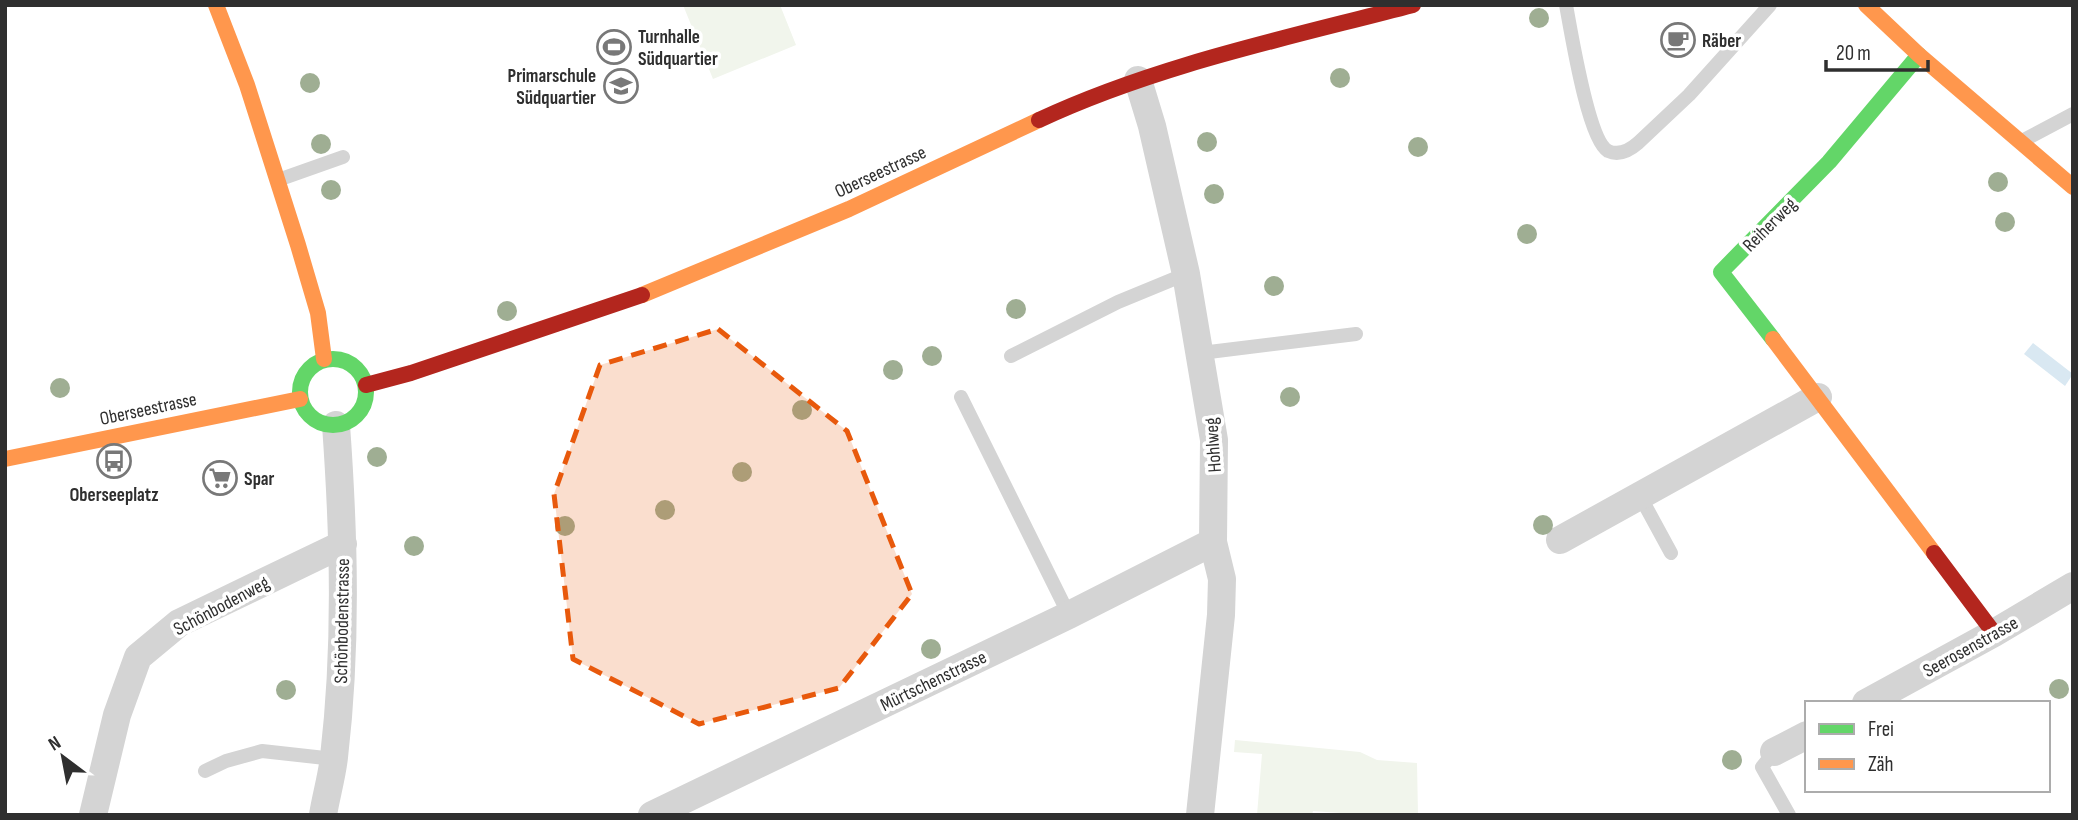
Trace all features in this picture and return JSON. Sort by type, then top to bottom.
[{"type":"street","points":[[216,5],[247,85],[317,307],[324,359]]},
{"type":"street","name":"Oberseestrasse","points":[[366,385],[411,373],[626,302],[849,209],[1048,116],[1139,80],[1183,65],[1413,5]]},
{"type":"street","points":[[1867,5],[1919,55],[2073,187]]},
{"type":"street","name":"Reiherweg","points":[[1919,55],[1829,162],[1721,272],[1994,633]]},
{"type":"street","name":"Hohlweg","points":[[1139,80],[1186,274],[1214,440],[1213,542],[1222,579],[1221,615],[1200,815]]},
{"type":"street","points":[[338,358],[351,362],[361,372],[366,385],[366,399],[360,412],[349,421],[336,425],[313,419],[304,410],[300,399],[299,386],[304,374],[324,359],[338,358]]},
{"type":"street","points":[[1560,540],[1818,397]]},
{"type":"street","name":"Oberseestrasse","points":[[5,460],[300,399]]},
{"type":"street","name":"Schönbodenstrasse","points":[[323,815],[334,759],[344,627],[343,544],[336,425]]},
{"type":"street","name":"Mürtschenstrasse","points":[[652,815],[1069,615],[1213,542]]},
{"type":"street","name":"Schönbodenweg","points":[[93,815],[117,715],[138,657],[179,623],[343,544]]},
{"type":"street","name":"Seerosenstrasse","points":[[1870,701],[2073,586]]},
{"type":"street","points":[[1774,752],[1805,736]]},
{"type":"lane","points":[[1566,5],[1584,96],[1592,120],[1601,144],[1609,151],[1618,153],[1630,150],[1681,103],[1770,5]]},
{"type":"lane","points":[[2021,142],[2073,114]]},
{"type":"lane","points":[[277,181],[343,158]]},
{"type":"lane","points":[[1011,356],[1118,302],[1186,274]]},
{"type":"lane","points":[[1201,353],[1356,334]]},
{"type":"lane","points":[[961,397],[1069,615]]},
{"type":"lane","points":[[1640,496],[1671,553]]},
{"type":"lane","points":[[205,771],[226,761],[262,751],[334,759]]},
{"type":"lane","points":[[1774,752],[1762,767],[1789,815]]},
{"type":"highlighted area","points":[[718,329],[847,431],[912,594],[839,688],[699,724],[573,659],[554,494],[600,365]]},
{"type":"shaded area","points":[[683,5],[780,5],[796,45],[713,79]]},
{"type":"shaded area","points":[[2033,343],[2073,374],[2065,386],[2024,354]]},
{"type":"shaded area","points":[[1235,740],[1360,752],[1377,760],[1417,763],[1418,815],[1313,811],[1312,815],[1257,815],[1262,754],[1234,752]]},
{"type":"traffic: fast","points":[[1773,339],[1721,272],[1829,162],[1919,55]]},
{"type":"traffic: fast","points":[[326,359],[340,359],[352,364],[361,373],[366,392],[364,405],[357,416],[340,425],[326,425],[314,420],[305,411],[300,399],[300,385],[305,373],[314,364],[326,359]]},
{"type":"traffic: slow","points":[[216,5],[247,85],[298,245],[318,313],[324,359]]},
{"type":"traffic: slow","points":[[1866,5],[1919,55],[2073,187]]},
{"type":"traffic: slow","points":[[642,295],[849,209],[1039,120]]},
{"type":"traffic: slow","points":[[1773,339],[1934,553]]},
{"type":"traffic: slow","points":[[5,459],[300,399]]},
{"type":"traffic: jam","points":[[1039,120],[1130,83],[1176,68],[1413,5]]},
{"type":"traffic: jam","points":[[366,385],[411,373],[642,295]]},
{"type":"traffic: jam","points":[[1934,553],[1994,633]]},
{"type":"place","name":"Räber","points":[[1678,40]]},
{"type":"place","name":"Turnhalle Südquartier","points":[[614,47]]},
{"type":"place","name":"Primarschule Südquartier","points":[[621,86]]},
{"type":"place","name":"Oberseeplatz","points":[[114,461]]},
{"type":"place","name":"Spar","points":[[220,478]]}]
